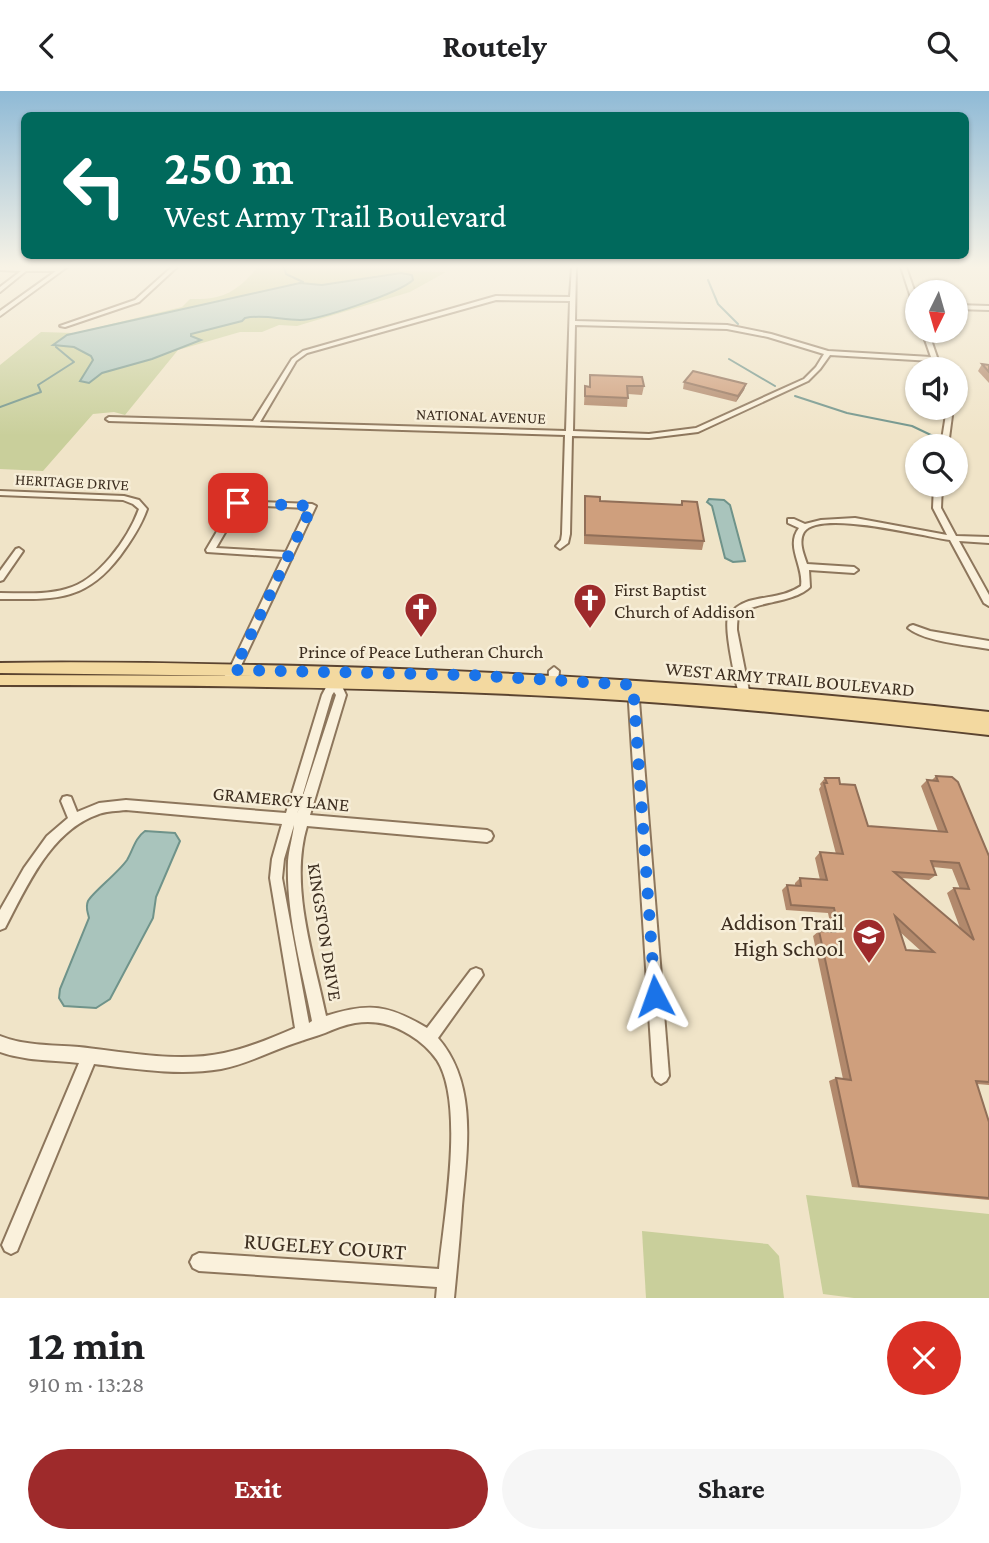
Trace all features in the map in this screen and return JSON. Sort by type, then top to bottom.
[{"type":"main road","name":"WEST ARMY TRAIL BOULEVARD","points":[[0,668],[74,667],[485,683],[553,681],[634,691],[859,707],[988,726]]},
{"type":"main road","points":[[66,680],[74,667]]},
{"type":"main road","name":"WEST ARMY TRAIL BOULEVARD","points":[[0,680],[231,675]]},
{"type":"street","points":[[63,326],[71,323]]},
{"type":"street","points":[[256,423],[294,360],[305,352],[406,323]]},
{"type":"street","points":[[560,546],[565,541],[566,534],[572,323]]},
{"type":"street","points":[[585,323],[727,327],[769,335],[828,353],[905,357]]},
{"type":"street","name":"NATIONAL AVENUE","points":[[109,419],[656,436],[698,430],[800,384],[813,373],[828,353]]},
{"type":"street","name":"HERITAGE DRIVE","points":[[0,493],[124,498],[141,505],[154,501]]},
{"type":"street","points":[[937,497],[937,508],[989,603]]},
{"type":"street","points":[[231,675],[289,555],[312,506],[238,503],[211,550],[289,555]]},
{"type":"street","name":"HERITAGE DRIVE","points":[[0,596],[85,593],[138,524],[143,509],[141,505]]},
{"type":"street","points":[[791,520],[804,527]]},
{"type":"street","points":[[746,699],[732,631],[734,617],[747,604],[785,599],[800,592],[807,579],[797,541],[799,530],[824,521],[878,523],[955,541],[989,540]]},
{"type":"street","points":[[0,578],[19,551]]},
{"type":"street","points":[[805,567],[855,570]]},
{"type":"street","points":[[913,628],[928,634],[989,645]]},
{"type":"street","name":"KINGSTON DRIVE","points":[[321,1027],[298,903],[293,860],[296,820],[327,695],[337,678]]},
{"type":"street","points":[[634,691],[661,1076]]},
{"type":"street","points":[[0,923],[37,858],[75,821],[67,801]]},
{"type":"street","name":"GRAMERCY LANE","points":[[75,821],[99,808],[126,805],[487,836]]},
{"type":"street","name":"KINGSTON DRIVE","points":[[296,820],[278,859],[276,878],[303,1033]]},
{"type":"street","points":[[281,909],[298,903]]},
{"type":"street","points":[[429,1038],[476,975]]},
{"type":"street","points":[[0,1044],[90,1056],[173,1062],[221,1062],[345,1019],[375,1014],[412,1027],[429,1038],[443,1057],[455,1083],[460,1117],[459,1154],[444,1298]]},
{"type":"street","points":[[11,1245],[90,1056]]},
{"type":"street","name":"RUGELEY COURT","points":[[199,1262],[447,1279]]},
{"type":"green space","points":[[114,323],[306,323],[297,326],[279,325],[262,332],[240,332],[178,350],[125,415],[114,412],[93,414],[43,471],[0,469],[0,365],[41,332],[74,333]]},
{"type":"green space","points":[[806,1195],[989,1214],[989,1298],[854,1298],[823,1294]]},
{"type":"green space","points":[[642,1231],[768,1244],[779,1256],[784,1298],[646,1298]]},
{"type":"water","points":[[119,323],[233,323],[191,334],[201,340],[152,359],[102,373],[89,383],[80,381],[93,360],[91,356],[74,347],[53,345],[67,335]]},
{"type":"water","points":[[709,499],[724,500],[730,505],[745,561],[733,562],[725,558],[712,506],[707,502]]},
{"type":"water","points":[[145,831],[175,833],[180,841],[156,897],[153,918],[110,999],[96,1008],[64,1006],[59,998],[60,989],[89,918],[88,901],[123,865],[136,841]]},
{"type":"building","points":[[693,371],[746,384],[738,396],[684,382]]},
{"type":"building","points":[[590,375],[642,377],[644,386],[627,386],[628,398],[585,396],[585,386],[590,387]]},
{"type":"building","points":[[585,496],[600,497],[600,501],[682,505],[682,501],[697,502],[704,541],[585,535]]},
{"type":"building","name":"Addison Trail High School","points":[[936,776],[952,777],[958,782],[989,856],[989,1082],[976,1081],[989,1122],[989,1198],[859,1186],[836,1078],[851,1080],[819,931],[835,932],[833,925],[838,926],[834,908],[791,905],[787,885],[801,886],[800,878],[827,880],[820,852],[843,854],[824,783],[827,783],[825,778],[839,778],[840,784],[855,785],[868,826],[947,832],[927,780],[938,781]],"holes":[[[931,861],[959,863],[969,889],[954,888],[974,940],[894,872],[936,875]],[[895,916],[934,952],[906,950]]]},
{"type":"waterway","points":[[0,407],[41,392],[38,385],[74,362],[56,347]]},
{"type":"waterway","points":[[729,359],[775,386]]},
{"type":"waterway","points":[[795,396],[847,413],[912,426],[929,434]]},
{"type":"place","name":"First Baptist Church of Addison","points":[[590,630]]},
{"type":"place","name":"Prince of Peace Lutheran Church","points":[[421,639]]},
{"type":"place","name":"Addison Trail High School","points":[[869,965]]},
{"type":"route","points":[[238,503],[312,506],[234,670],[469,675],[633,685],[655,996]]}]
